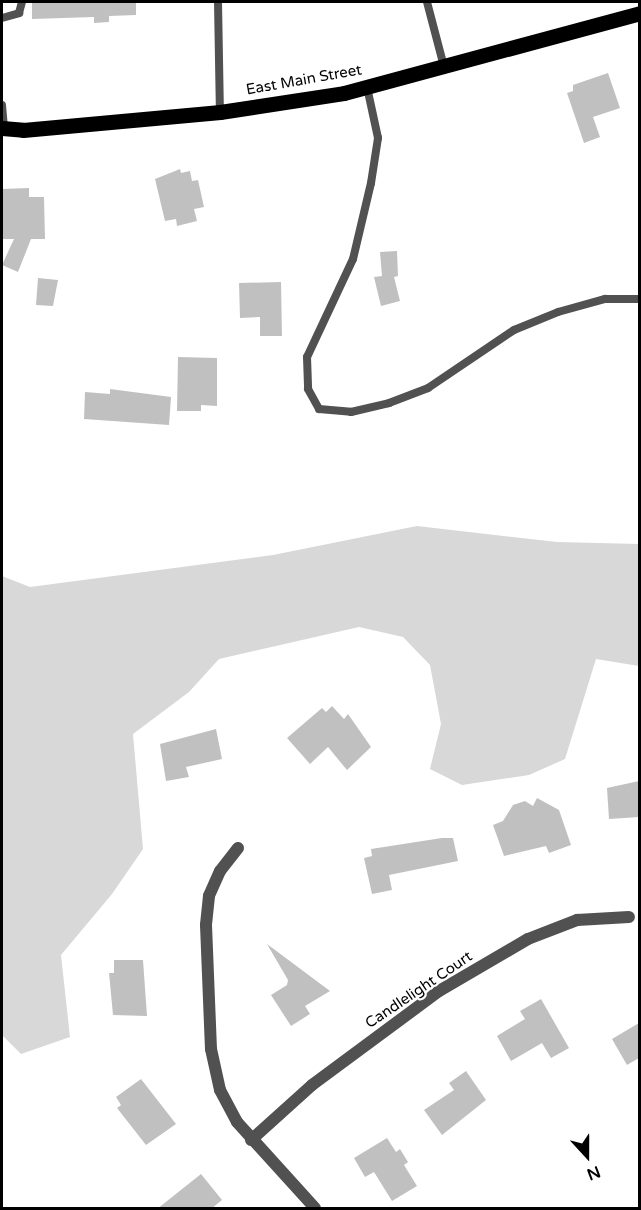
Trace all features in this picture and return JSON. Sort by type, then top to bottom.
[{"type":"main road","name":"East Main Street","points":[[3,128],[23,130],[220,112],[367,87],[639,13]]},
{"type":"street","points":[[238,848],[220,871],[209,896],[207,980],[211,1049],[220,1090],[237,1122],[315,1209]]},
{"type":"street","name":"Candlelight Court","points":[[251,1140],[312,1085],[439,991],[528,939],[577,920],[628,917]]},
{"type":"lane","points":[[2,18],[19,13],[22,2]]},
{"type":"lane","points":[[218,2],[220,112]]},
{"type":"lane","points":[[427,2],[444,67]]},
{"type":"lane","points":[[367,87],[378,138],[371,183],[353,260],[307,357],[308,389],[319,409],[351,412],[389,403],[428,388],[525,325],[605,299],[639,299]]},
{"type":"lane","points":[[2,105],[3,128]]},
{"type":"shaded area","points":[[417,526],[557,542],[639,544],[639,666],[596,659],[565,759],[529,775],[462,785],[430,769],[441,724],[430,665],[403,637],[359,627],[219,659],[189,692],[133,734],[143,849],[112,894],[61,955],[70,1037],[21,1054],[2,1035],[2,576],[30,587],[273,555]]},
{"type":"building","points":[[32,2],[136,2],[136,15],[109,16],[109,22],[94,23],[94,17],[32,19]]},
{"type":"building","points":[[608,73],[620,108],[593,117],[600,137],[584,143],[567,93],[573,91],[573,85]]},
{"type":"building","points":[[180,169],[181,173],[190,171],[192,181],[198,180],[204,207],[194,209],[197,221],[177,226],[176,219],[165,221],[155,179]]},
{"type":"building","points":[[29,188],[29,197],[44,197],[45,239],[31,239],[18,272],[2,265],[14,239],[3,239],[2,189]]},
{"type":"building","points":[[397,251],[398,276],[394,277],[400,301],[381,306],[374,277],[382,276],[380,252]]},
{"type":"building","points":[[38,278],[58,280],[53,306],[36,305]]},
{"type":"building","points":[[281,282],[282,336],[260,336],[260,317],[240,318],[239,283]]},
{"type":"building","points":[[178,357],[217,358],[217,406],[201,405],[201,411],[177,411]]},
{"type":"building","points":[[110,389],[171,397],[169,425],[84,419],[85,392],[110,394]]},
{"type":"building","points":[[332,706],[344,719],[348,714],[371,747],[347,770],[328,747],[310,764],[287,738],[322,708],[326,712]]},
{"type":"building","points":[[216,729],[222,759],[186,767],[189,777],[166,781],[160,744]]},
{"type":"building","points":[[639,781],[639,817],[609,819],[607,788]]},
{"type":"building","points":[[537,798],[559,810],[571,845],[549,853],[546,846],[504,856],[493,825],[503,821],[513,805],[525,801],[533,806]]},
{"type":"building","points":[[453,838],[458,861],[389,875],[392,890],[372,894],[364,858],[372,856],[371,849]]},
{"type":"building","points":[[267,944],[330,991],[305,1006],[310,1014],[291,1026],[271,995],[287,985],[288,980]]},
{"type":"building","points":[[114,960],[143,960],[147,1016],[113,1015],[109,973],[114,973]]},
{"type":"building","points":[[541,999],[569,1048],[551,1058],[542,1043],[511,1061],[497,1036],[525,1019],[520,1011]]},
{"type":"building","points":[[639,1023],[639,1058],[627,1065],[612,1039]]},
{"type":"building","points":[[466,1071],[486,1100],[442,1135],[424,1110],[454,1090],[449,1083]]},
{"type":"building","points":[[141,1079],[176,1124],[146,1145],[117,1108],[121,1105],[116,1097]]},
{"type":"building","points":[[387,1138],[396,1152],[400,1149],[408,1162],[404,1165],[417,1186],[392,1201],[374,1172],[365,1177],[354,1158]]},
{"type":"building","points":[[201,1174],[222,1200],[211,1209],[157,1209]]}]
